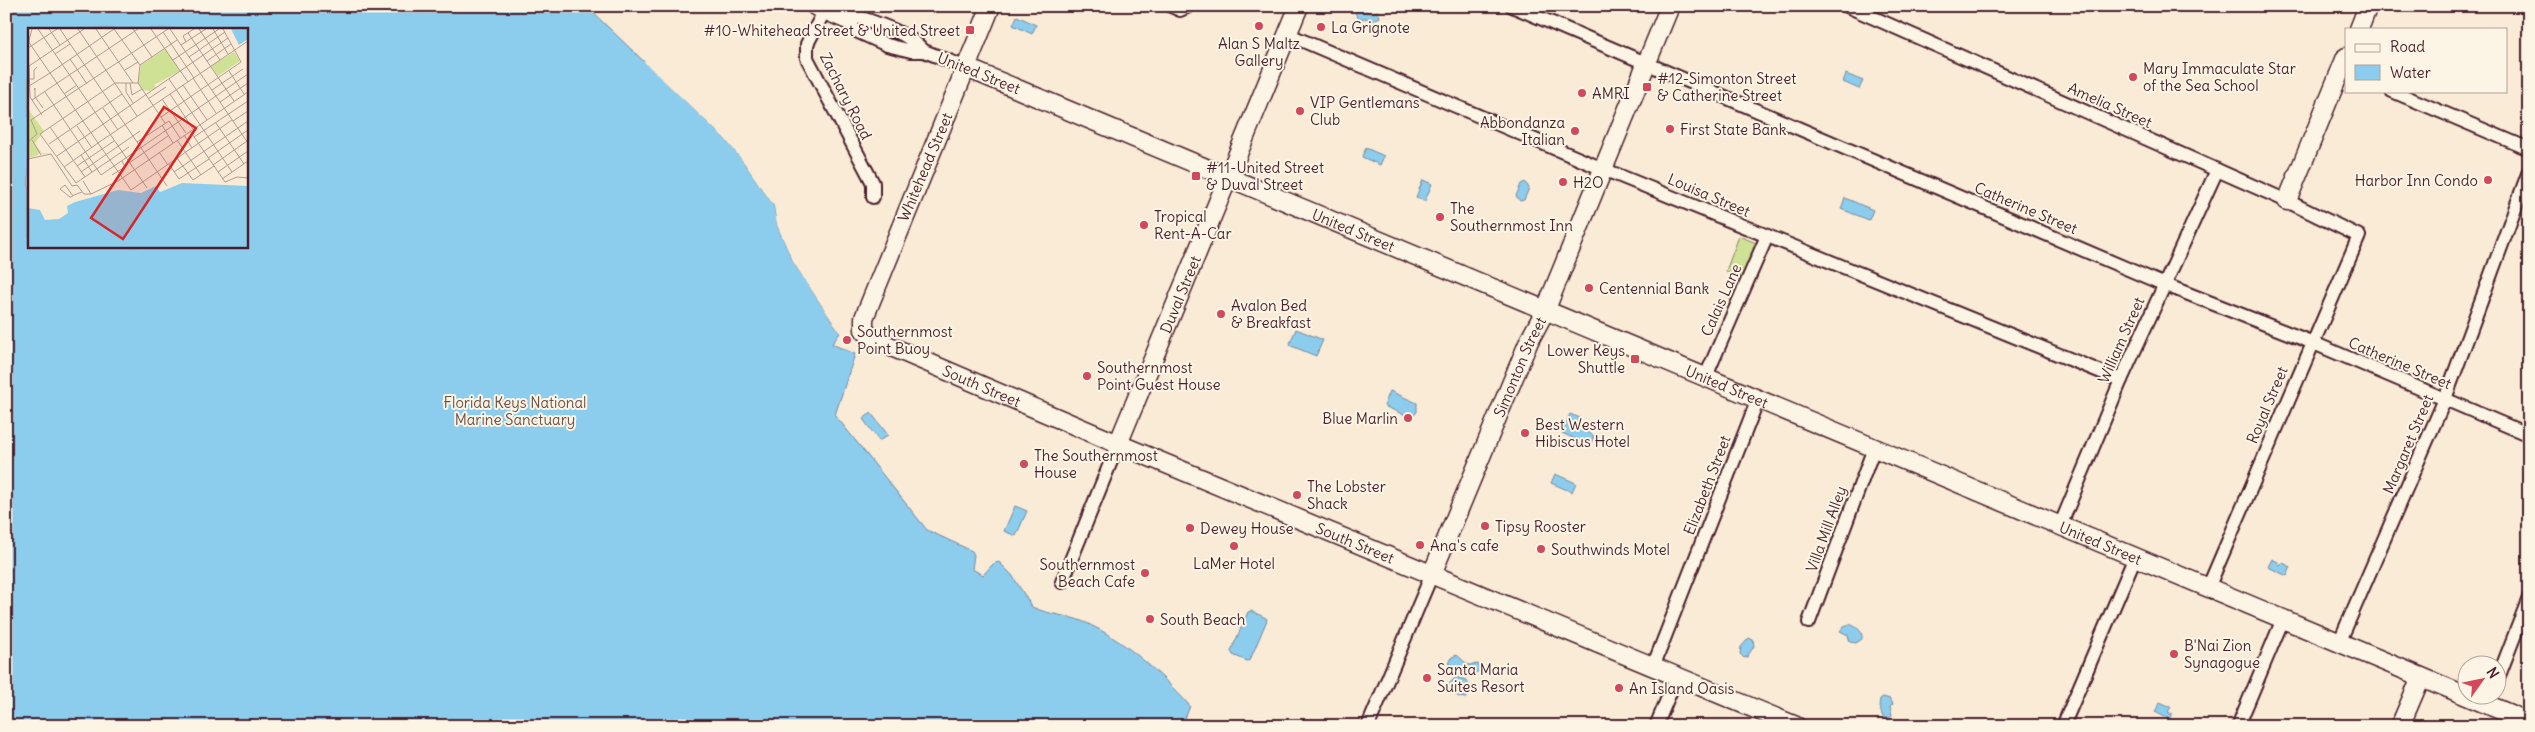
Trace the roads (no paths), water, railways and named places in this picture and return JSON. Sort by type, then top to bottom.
[{"type":"street","name":"Whitehead Street","points":[[864,330],[864,318],[884,265],[992,6]]},
{"type":"street","points":[[1171,6],[1180,10],[1189,7]]},
{"type":"street","name":"Duval Street","points":[[1062,582],[1299,6]]},
{"type":"street","name":"Catherine Street","points":[[1512,6],[2163,284],[2311,342],[2529,435]]},
{"type":"street","name":"Simonton Street","points":[[1368,726],[1529,341],[1545,311],[1670,6]]},
{"type":"street","name":"Amelia Street","points":[[1847,6],[2287,201],[2359,236]]},
{"type":"street","points":[[2358,28],[2368,6]]},
{"type":"street","name":"United Street","points":[[826,9],[850,21],[854,30],[887,45],[911,51],[924,51],[967,68],[2421,677],[2458,690]]},
{"type":"street","name":"Zachary Road","points":[[826,9],[807,44],[807,58],[873,183],[873,197]]},
{"type":"street","name":"Louisa Street","points":[[1287,34],[1603,169],[2121,380]]},
{"type":"street","points":[[2287,201],[2344,66]]},
{"type":"street","points":[[2394,92],[2529,149]]},
{"type":"street","name":"William Street","points":[[2060,526],[2163,284],[2217,170]]},
{"type":"street","name":"Margaret Street","points":[[2339,642],[2445,399],[2529,171]]},
{"type":"street","name":"Calais Lane","points":[[1706,376],[1767,236]]},
{"type":"street","name":"Royal Street","points":[[2208,588],[2311,342],[2359,236]]},
{"type":"street","name":"South Street","points":[[864,330],[873,339],[1118,444],[1796,726]]},
{"type":"street","name":"Elizabeth Street","points":[[1653,667],[1758,399]]},
{"type":"street","name":"Villa Mill Alley","points":[[1809,622],[1874,448]]},
{"type":"street","points":[[2063,726],[2135,557]]},
{"type":"street","points":[[2507,654],[2529,598]]},
{"type":"street","points":[[2238,726],[2283,619]]},
{"type":"street","points":[[1656,726],[1677,676]]},
{"type":"street","points":[[2400,726],[2421,677]]},
{"type":"street","name":"United Street","points":[[2496,704],[2529,722]]},
{"type":"water","name":"Florida Keys National Marine Sanctuary","points":[[6,6],[586,6],[725,139],[774,206],[777,225],[793,262],[840,333],[832,344],[855,354],[835,415],[927,530],[972,551],[974,555],[972,569],[983,575],[993,564],[999,562],[1012,575],[1032,607],[1084,622],[1099,629],[1128,648],[1167,681],[1190,706],[1182,726],[6,726]]},
{"type":"water","points":[[1360,7],[1370,13],[1378,11],[1380,17],[1372,21],[1366,18],[1359,19],[1355,13]]},
{"type":"water","points":[[1017,16],[1036,25],[1032,34],[1013,25]]},
{"type":"water","points":[[1846,74],[1863,81],[1859,89],[1843,82]]},
{"type":"water","points":[[1366,148],[1384,156],[1380,165],[1362,157]]},
{"type":"water","points":[[1423,180],[1432,184],[1425,201],[1416,197]]},
{"type":"water","points":[[1525,182],[1529,188],[1524,200],[1520,201],[1516,196],[1521,184]]},
{"type":"water","points":[[1845,198],[1873,210],[1869,220],[1841,209]]},
{"type":"water","points":[[1296,329],[1323,340],[1316,356],[1289,345]]},
{"type":"water","points":[[1390,391],[1417,403],[1417,412],[1411,418],[1384,406]]},
{"type":"water","points":[[871,413],[888,435],[879,441],[863,419]]},
{"type":"water","points":[[1570,414],[1580,418],[1579,427],[1594,436],[1590,446],[1562,433]]},
{"type":"water","points":[[1555,474],[1576,483],[1572,492],[1551,483]]},
{"type":"water","points":[[1015,506],[1027,511],[1016,536],[1004,531]]},
{"type":"water","points":[[2272,559],[2278,562],[2279,565],[2283,563],[2291,567],[2287,576],[2268,567]]},
{"type":"water","points":[[1251,611],[1267,620],[1250,660],[1247,661],[1233,655],[1231,651],[1248,612]]},
{"type":"water","points":[[1850,624],[1859,629],[1861,633],[1862,639],[1856,643],[1850,642],[1848,635],[1840,631],[1844,626]]},
{"type":"water","points":[[1749,638],[1753,640],[1754,646],[1747,657],[1744,658],[1740,654],[1741,647]]},
{"type":"water","points":[[1457,655],[1468,665],[1478,664],[1481,671],[1469,674],[1467,677],[1457,674],[1453,665],[1449,664],[1452,657]]},
{"type":"water","points":[[1456,677],[1466,680],[1470,687],[1466,698],[1460,697],[1449,688],[1448,685]]},
{"type":"water","points":[[1883,697],[1890,699],[1893,704],[1890,707],[1892,716],[1888,719],[1883,717],[1879,707],[1880,699]]},
{"type":"water","points":[[2160,702],[2171,707],[2168,712],[2172,714],[2169,719],[2155,712]]},
{"type":"place","name":"Alan S Maltz Gallery","points":[[1259,26]]},
{"type":"place","name":"La Grignote","points":[[1321,27]]},
{"type":"place","name":"#10-Whitehead Street & United Street","points":[[970,30]]},
{"type":"place","name":"Mary Immaculate Star of the Sea School","points":[[2133,77]]},
{"type":"place","name":"#12-Simonton Street & Catherine Street","points":[[1647,87]]},
{"type":"place","name":"AMRI","points":[[1582,93]]},
{"type":"place","name":"VIP Gentlemans Club","points":[[1300,111]]},
{"type":"place","name":"First State Bank","points":[[1670,129]]},
{"type":"place","name":"Abbondanza Italian","points":[[1575,131]]},
{"type":"place","name":"#11-United Street & Duval Street","points":[[1196,176]]},
{"type":"place","name":"Harbor Inn Condo","points":[[2488,180]]},
{"type":"place","name":"H2O","points":[[1563,182]]},
{"type":"place","name":"The Southernmost Inn","points":[[1440,217]]},
{"type":"place","name":"Tropical Rent-A-Car","points":[[1144,225]]},
{"type":"place","name":"Centennial Bank","points":[[1589,288]]},
{"type":"place","name":"Avalon Bed & Breakfast","points":[[1221,314]]},
{"type":"place","name":"Southernmost Point Buoy","points":[[847,340]]},
{"type":"place","name":"Lower Keys Shuttle","points":[[1635,359]]},
{"type":"place","name":"Southernmost Point Guest House","points":[[1087,376]]},
{"type":"place","name":"Blue Marlin","points":[[1408,418]]},
{"type":"place","name":"Best Western Hibiscus Hotel","points":[[1525,433]]},
{"type":"place","name":"The Southernmost House","points":[[1024,464]]},
{"type":"place","name":"The Lobster Shack","points":[[1297,495]]},
{"type":"place","name":"Tipsy Rooster","points":[[1485,526]]},
{"type":"place","name":"Dewey House","points":[[1190,528]]},
{"type":"place","name":"Ana's cafe","points":[[1420,545]]},
{"type":"place","name":"LaMer Hotel","points":[[1234,546]]},
{"type":"place","name":"Southwinds Motel","points":[[1541,549]]},
{"type":"place","name":"Southernmost Beach Cafe","points":[[1145,573]]},
{"type":"place","name":"South Beach","points":[[1150,619]]},
{"type":"place","name":"B'Nai Zion Synagogue","points":[[2174,654]]},
{"type":"place","name":"Santa Maria Suites Resort","points":[[1427,678]]},
{"type":"place","name":"An Island Oasis","points":[[1619,688]]}]
